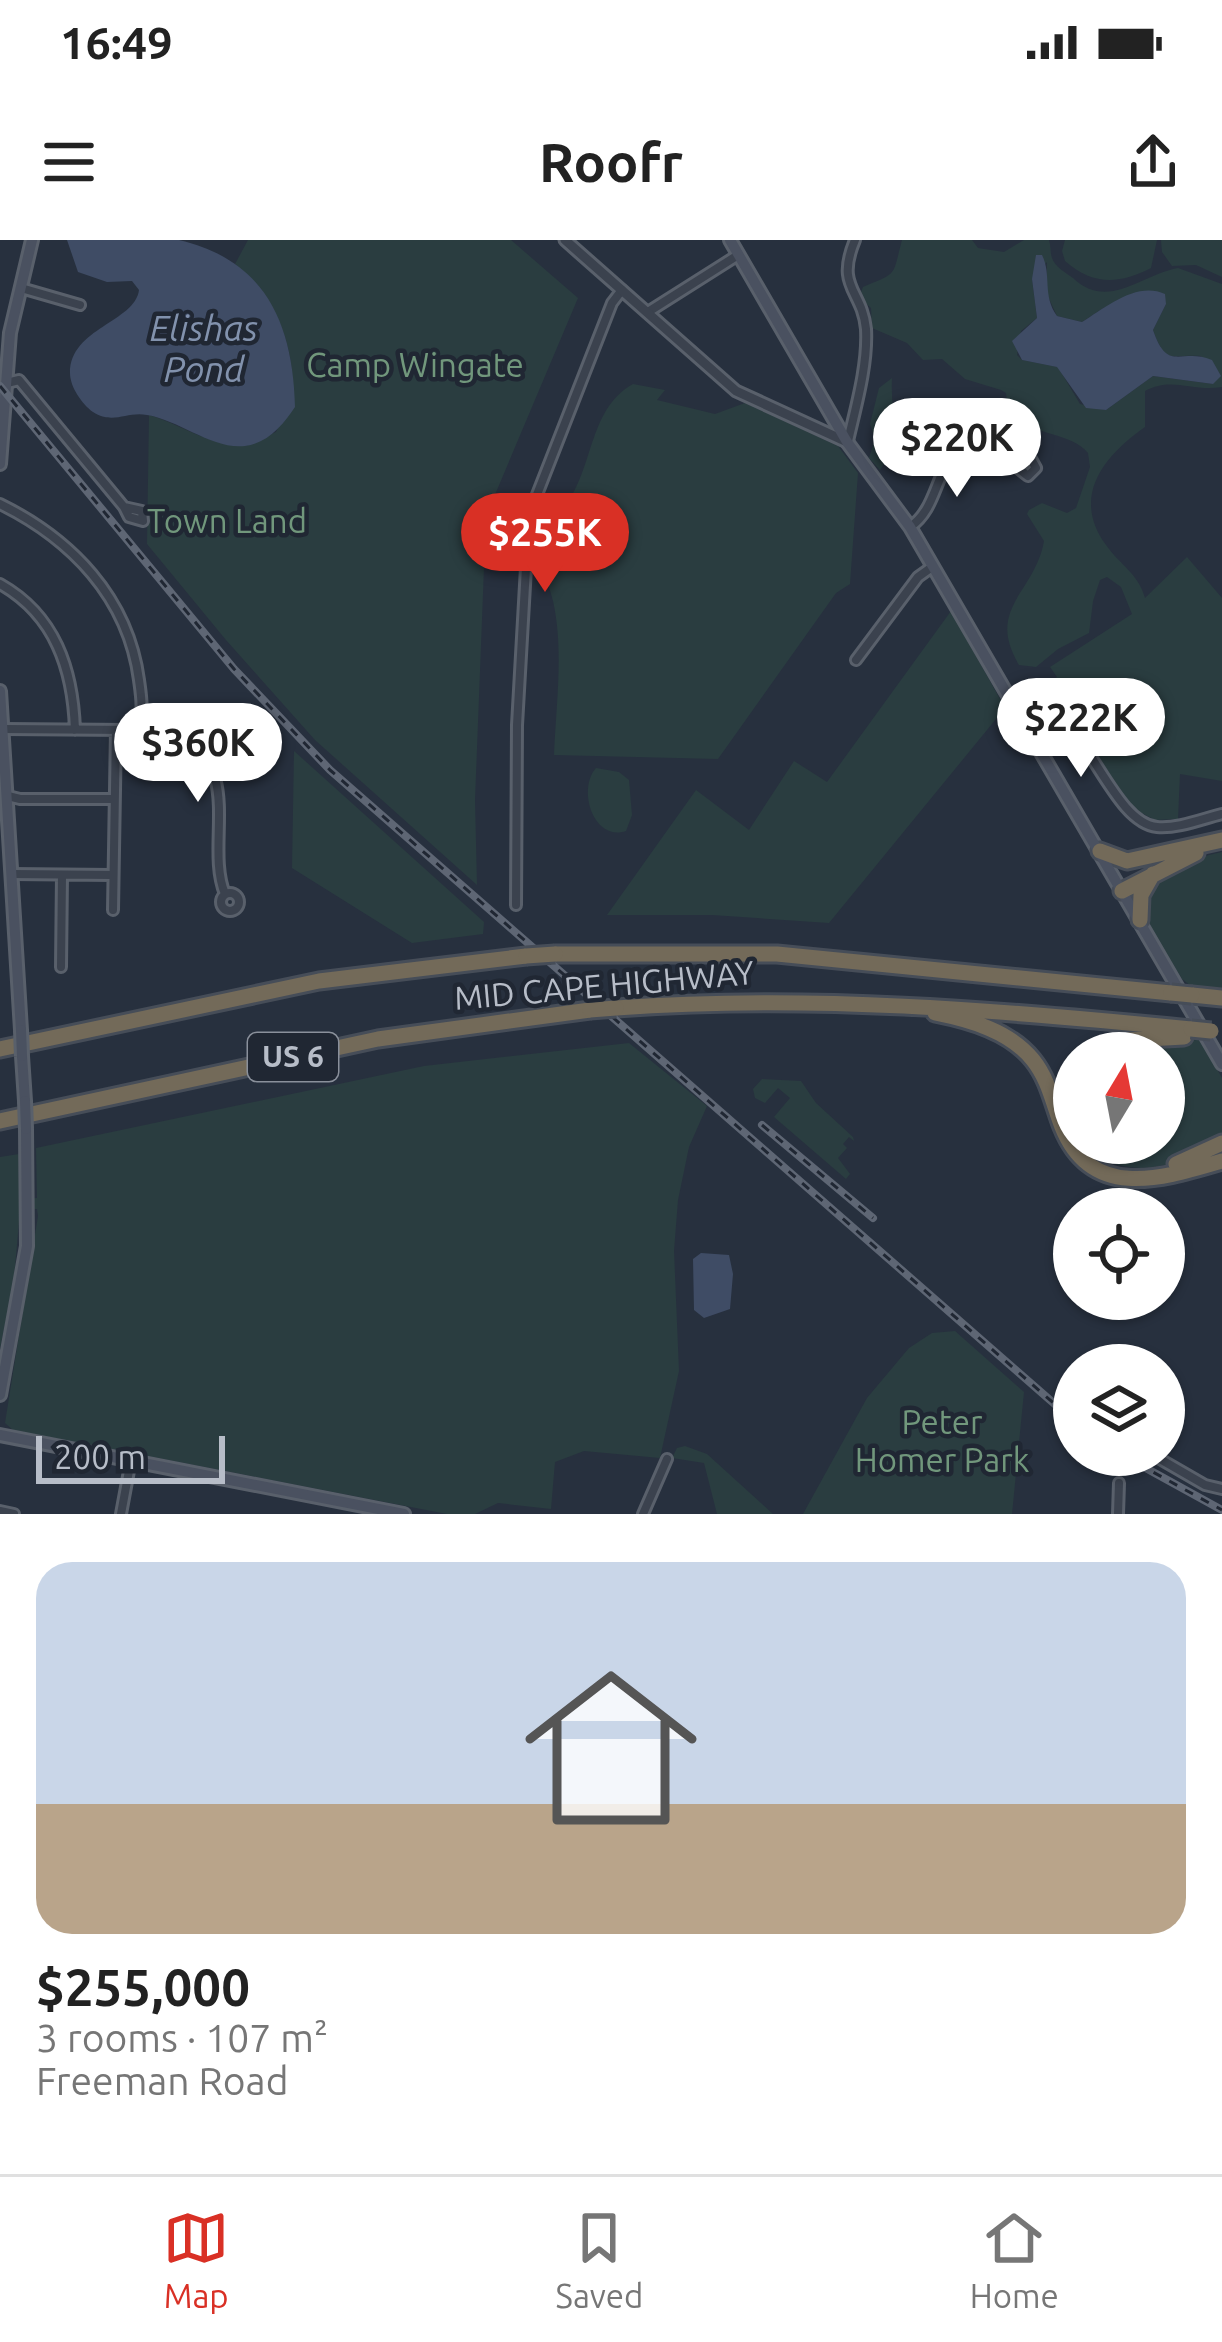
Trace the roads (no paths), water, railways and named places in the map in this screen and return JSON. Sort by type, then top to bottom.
[{"type":"highway","points":[[1120,886],[1153,864],[1222,844]]},
{"type":"highway","points":[[1100,851],[1119,860],[1153,864]]},
{"type":"highway","points":[[1140,920],[1141,896],[1153,864]]},
{"type":"highway","name":"MID CAPE HIGHWAY","points":[[0,1049],[319,981],[555,954],[777,954],[1222,996]]},
{"type":"highway","name":"MID CAPE HIGHWAY","points":[[0,1121],[378,1040],[616,1008],[742,1002],[885,1003],[1209,1034]]},
{"type":"highway","points":[[885,1003],[977,1024],[1019,1046],[1044,1076],[1070,1143],[1100,1171],[1148,1180],[1222,1161]]},
{"type":"highway","points":[[1185,1160],[1222,1143]]},
{"type":"highway","points":[[1106,1164],[1138,1173],[1174,1164]]},
{"type":"main road","points":[[0,464],[13,382],[8,314],[32,240]]},
{"type":"main road","points":[[730,240],[847,442],[910,527],[1222,1064]]},
{"type":"main road","points":[[0,691],[29,1197],[22,1282],[0,1395]]},
{"type":"main road","points":[[0,1435],[404,1514]]},
{"type":"street","points":[[566,240],[746,398],[847,442],[865,342],[863,314],[846,275],[855,240]]},
{"type":"street","points":[[648,312],[739,255]]},
{"type":"street","points":[[20,287],[80,305]]},
{"type":"street","points":[[516,905],[517,725],[529,515],[612,303],[622,290]]},
{"type":"street","points":[[13,382],[124,506]]},
{"type":"street","points":[[910,527],[931,507],[943,468],[952,458],[973,452],[1010,462]]},
{"type":"street","points":[[0,504],[65,543],[109,596],[135,656],[142,713],[138,725]]},
{"type":"street","points":[[856,660],[918,577],[932,567]]},
{"type":"street","points":[[0,584],[26,599],[57,641],[70,675],[75,730]]},
{"type":"street","points":[[1015,706],[1034,700],[1058,712],[1140,821],[1168,827],[1222,814]]},
{"type":"street","points":[[4,729],[116,730],[138,725],[184,740],[209,765],[219,799],[218,878],[225,894]]},
{"type":"street","points":[[113,910],[116,730]]},
{"type":"street","points":[[8,796],[20,800],[112,799]]},
{"type":"street","points":[[12,874],[113,875]]},
{"type":"street","points":[[62,875],[62,967]]},
{"type":"street","points":[[643,1514],[667,1459]]},
{"type":"street","points":[[121,1514],[131,1460]]},
{"type":"street","points":[[1185,1473],[1222,1489]]},
{"type":"street","points":[[1118,1514],[1120,1483]]},
{"type":"street","points":[[0,1511],[14,1514]]},
{"type":"water","name":"Elishas Pond","points":[[67,240],[179,240],[209,249],[253,279],[269,300],[288,348],[295,407],[285,420],[261,441],[233,446],[159,418],[140,414],[107,417],[89,409],[72,384],[73,358],[91,335],[127,310],[139,290],[132,281],[107,282],[78,272]]},
{"type":"water","points":[[1036,255],[1042,255],[1045,263],[1057,316],[1082,322],[1133,293],[1165,294],[1166,304],[1153,330],[1164,351],[1176,357],[1212,360],[1221,376],[1213,384],[1153,376],[1106,410],[1086,408],[1057,367],[1022,360],[1012,341],[1037,318],[1032,279]]},
{"type":"water","points":[[701,1253],[729,1255],[733,1274],[730,1309],[704,1318],[694,1310],[693,1259]]},
{"type":"railway","points":[[0,386],[234,669],[330,770],[1053,1403]]},
{"type":"railway","points":[[762,1125],[873,1218]]},
{"type":"railway","points":[[1160,1476],[1222,1510]]},
{"type":"park label","name":"Camp Wingate","points":[[415,365]]},
{"type":"park label","name":"Town Land","points":[[227,521]]},
{"type":"park label","name":"Peter Homer Park","points":[[942,1441]]}]
